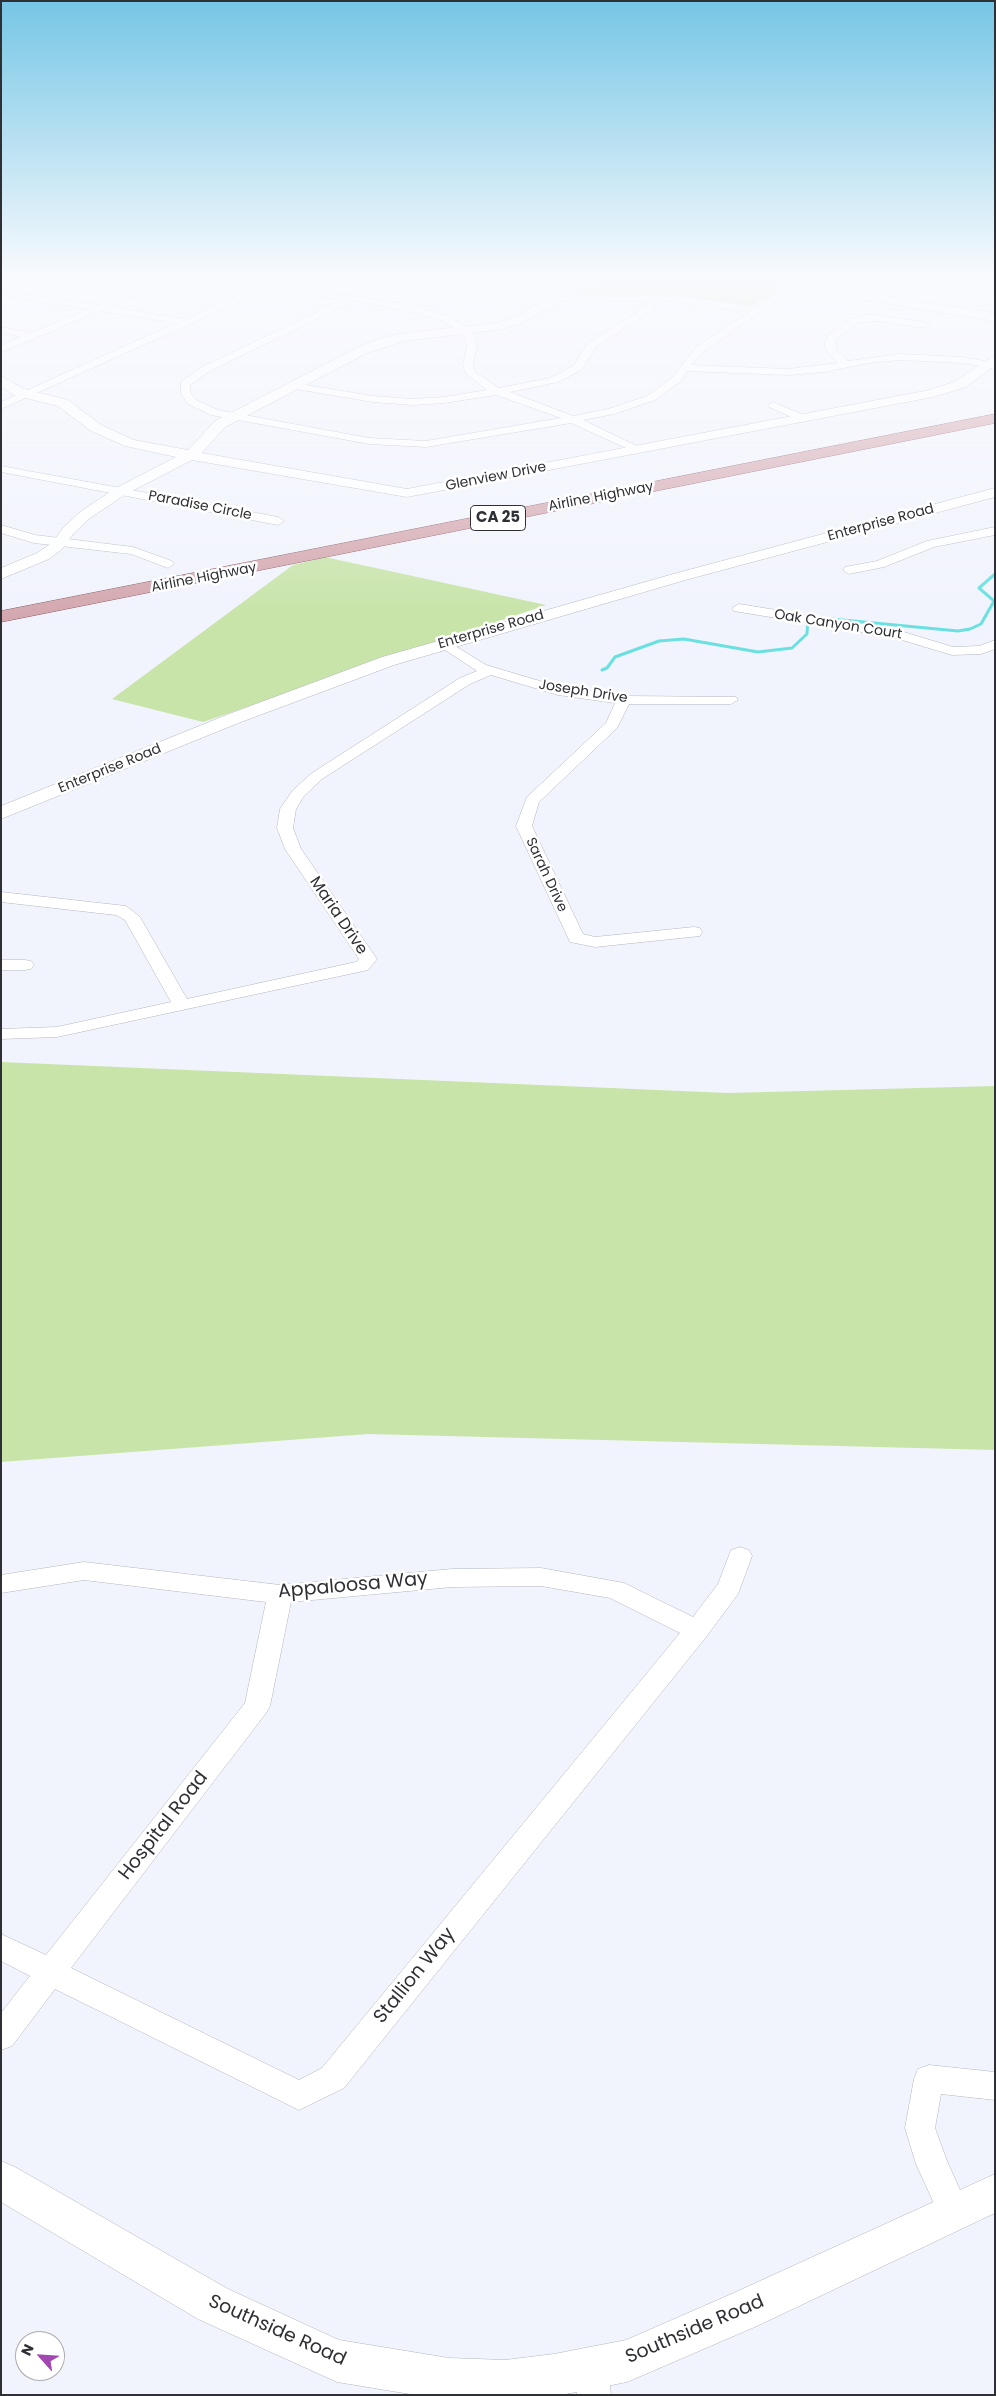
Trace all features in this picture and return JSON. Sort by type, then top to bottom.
[{"type":"main road","name":"Airline Highway","points":[[1,617],[995,418]]},
{"type":"street","name":"Glenview Drive","points":[[19,392],[63,403],[96,428],[115,437],[144,446],[190,456],[407,493],[937,392]]},
{"type":"street","points":[[1,406],[32,392]]},
{"type":"street","points":[[186,392],[192,402],[208,410],[232,417],[369,442],[412,444],[460,440],[569,418],[610,412],[643,402],[662,392]]},
{"type":"street","points":[[1,574],[37,560],[60,542],[84,515],[121,491],[190,456],[202,446],[215,427],[282,392]]},
{"type":"street","points":[[327,392],[374,400],[406,402],[444,400],[498,392],[569,418],[635,449]]},
{"type":"street","points":[[773,405],[802,418]]},
{"type":"street","name":"Paradise Circle","points":[[1,469],[278,521]]},
{"type":"street","name":"Enterprise Road","points":[[1,813],[235,718],[372,666],[444,643],[995,492]]},
{"type":"street","points":[[1,529],[22,537],[133,551],[168,564]]},
{"type":"street","points":[[849,570],[880,564],[931,544],[995,531]]},
{"type":"street","name":"Oak Canyon Court","points":[[739,608],[894,633],[952,651],[981,650],[995,644]]},
{"type":"street","name":"Joseph Drive","points":[[444,643],[489,671],[558,691],[624,700],[731,700]]},
{"type":"street","name":"Maria Drive","points":[[1,1034],[57,1032],[362,966],[368,959],[293,849],[285,828],[288,810],[298,793],[317,776],[465,681],[489,671]]},
{"type":"street","name":"Sarah Drive","points":[[624,700],[612,725],[532,800],[524,826],[576,938],[595,942],[694,932]]},
{"type":"street","points":[[1,897],[120,910],[132,917],[182,1005]]},
{"type":"street","points":[[1,965],[24,965]]},
{"type":"street","points":[[698,1630],[729,1587],[740,1556]]},
{"type":"street","name":"Appaloosa Way","points":[[1,1584],[84,1571],[280,1594],[452,1578],[541,1577],[615,1590],[698,1630]]},
{"type":"street","name":"Hospital Road","points":[[1,2036],[257,1706],[280,1594]]},
{"type":"street","name":"Stallion Way","points":[[51,1973],[299,2096],[332,2078],[698,1630]]},
{"type":"street","points":[[1,1947],[51,1973]]},
{"type":"street","points":[[954,2212],[932,2164],[920,2128],[929,2079],[995,2086]]},
{"type":"street","name":"Southside Road","points":[[1,2180],[217,2306],[338,2361],[449,2379],[505,2380],[592,2381],[627,2361],[742,2311],[995,2193]]},
{"type":"green space","points":[[325,557],[546,605],[203,722],[112,699],[293,565]]},
{"type":"green space","points":[[1,1062],[728,1093],[995,1086],[995,1450],[368,1434],[1,1462]]},
{"type":"waterway","points":[[822,618],[958,631],[970,629],[981,624],[994,601],[979,588],[995,574]]},
{"type":"waterway","points":[[602,670],[607,668],[615,657],[659,641],[684,639],[758,652],[792,648],[807,634],[808,619]]}]
